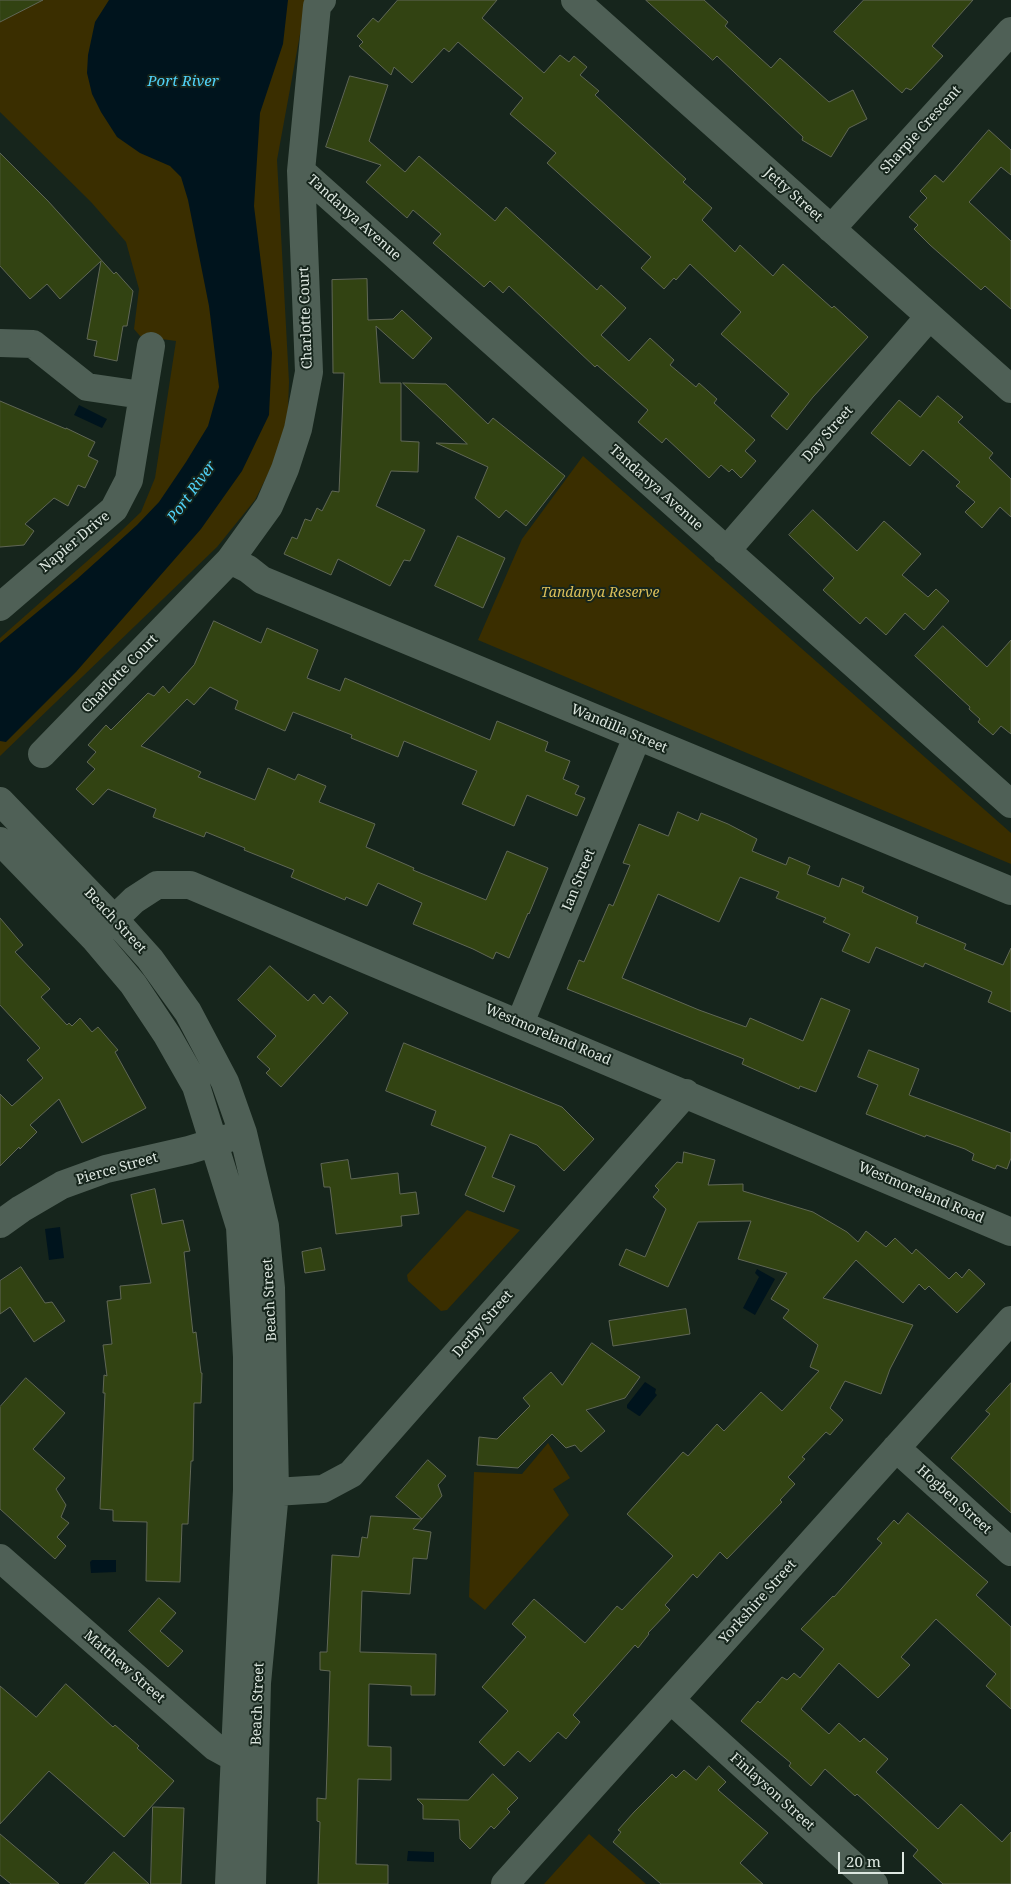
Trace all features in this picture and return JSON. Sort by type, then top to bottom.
[{"type":"street","name":"Charlotte Court","points":[[42,754],[230,560],[270,506],[285,469],[298,428],[309,372],[301,171],[317,6],[322,0]]},
{"type":"street","name":"Jetty Street","points":[[583,3],[831,229],[1011,389]]},
{"type":"street","name":"Sharpie Crescent","points":[[831,229],[1011,30]]},
{"type":"street","name":"Tandanya Avenue","points":[[301,171],[1011,804]]},
{"type":"street","name":"Day Street","points":[[726,551],[929,316]]},
{"type":"street","points":[[0,343],[33,344],[87,387],[142,395]]},
{"type":"street","name":"Napier Drive","points":[[0,606],[114,509],[129,480],[151,346]]},
{"type":"street","name":"Wandilla Street","points":[[230,560],[248,569],[262,580],[637,737],[1011,890]]},
{"type":"street","name":"Ian Street","points":[[520,1023],[637,737]]},
{"type":"street","name":"Beach Street","points":[[0,801],[150,959],[188,1012],[225,1082],[243,1133],[265,1226],[271,1288],[274,1492],[257,1683],[229,1884]]},
{"type":"street","name":"Beach Street","points":[[0,841],[94,938],[133,984],[167,1036],[196,1086],[240,1227],[247,1357],[246,1758],[252,1884]]},
{"type":"street","name":"Westmoreland Road","points":[[94,938],[134,900],[157,885],[190,885],[686,1093],[1011,1232]]},
{"type":"street","name":"Derby Street","points":[[247,1490],[274,1492],[323,1489],[351,1474],[686,1093]]},
{"type":"street","name":"Pierce Street","points":[[0,1224],[21,1208],[62,1186],[106,1169],[189,1150],[243,1133]]},
{"type":"street","name":"Yorkshire Street","points":[[505,1884],[1011,1320]]},
{"type":"street","name":"Hogben Street","points":[[896,1448],[1011,1552]]},
{"type":"street","name":"Matthew Street","points":[[0,1558],[215,1747],[246,1758]]},
{"type":"street","name":"Finlayson Street","points":[[670,1700],[874,1884]]},
{"type":"green space","points":[[0,0],[309,0],[303,18],[277,160],[289,382],[287,436],[255,500],[217,547],[0,756],[0,638],[141,512],[155,478],[176,341],[140,336],[134,329],[139,289],[126,242],[91,202],[0,112]]},
{"type":"green space","name":"Tandanya Reserve","points":[[583,456],[1011,833],[1011,864],[478,640],[522,539]]},
{"type":"green space","points":[[467,1210],[520,1230],[447,1310],[441,1311],[408,1281],[407,1275]]},
{"type":"green space","points":[[548,1443],[570,1478],[553,1489],[569,1515],[485,1610],[469,1597],[474,1472],[522,1474]]},
{"type":"green space","points":[[589,1834],[646,1884],[544,1884]]},
{"type":"water","name":"Port River","points":[[109,0],[288,0],[283,44],[260,113],[254,206],[272,353],[269,415],[242,471],[201,529],[76,672],[6,742],[0,741],[0,643],[77,579],[137,525],[159,502],[208,426],[219,387],[209,306],[188,200],[181,177],[170,166],[140,153],[117,137],[92,94],[87,73],[88,55],[95,22]]},
{"type":"water","points":[[79,405],[107,419],[102,428],[74,415]]},
{"type":"water","points":[[60,1227],[64,1258],[49,1260],[45,1229]]},
{"type":"water","points":[[757,1269],[775,1279],[755,1315],[743,1308],[759,1277],[755,1273]]},
{"type":"water","points":[[645,1382],[656,1389],[655,1393],[657,1395],[639,1416],[627,1408],[627,1405]]},
{"type":"water","points":[[92,1560],[116,1560],[116,1572],[91,1573],[90,1562]]},
{"type":"water","points":[[408,1851],[434,1852],[434,1862],[407,1861]]},
{"type":"building","points":[[0,0],[43,0],[0,22]]},
{"type":"building","points":[[398,0],[497,0],[482,18],[544,73],[560,55],[569,62],[574,56],[587,67],[580,75],[599,91],[595,95],[686,179],[683,182],[712,208],[702,220],[735,252],[740,245],[773,276],[783,264],[868,337],[813,397],[787,430],[771,416],[789,394],[721,334],[741,312],[690,264],[676,280],[674,278],[664,289],[641,268],[651,257],[547,163],[556,153],[510,114],[523,98],[458,42],[449,52],[444,48],[412,83],[394,67],[391,75],[359,46],[363,42],[357,36],[373,18],[378,22]]},
{"type":"building","points":[[646,0],[704,0],[728,22],[725,26],[771,68],[780,58],[829,102],[853,90],[867,119],[849,128],[831,157],[802,140],[803,137],[717,56],[713,60]]},
{"type":"building","points":[[864,0],[973,0],[932,46],[943,56],[911,90],[906,88],[902,93],[834,32]]},
{"type":"building","points":[[350,76],[388,85],[369,141],[405,172],[419,156],[495,221],[506,207],[597,290],[601,285],[626,308],[601,335],[629,361],[650,338],[674,360],[670,365],[696,387],[699,383],[717,399],[714,403],[755,440],[745,451],[756,461],[741,478],[732,469],[729,472],[721,465],[709,478],[666,438],[662,443],[638,422],[648,410],[597,365],[595,367],[509,286],[503,293],[490,281],[484,287],[433,243],[441,234],[413,210],[407,218],[366,182],[381,165],[326,147]]},
{"type":"building","points":[[989,130],[1011,150],[1011,175],[1001,167],[969,202],[1011,241],[1011,309],[985,286],[981,290],[930,245],[914,229],[918,225],[909,217],[927,198],[920,191],[935,175],[943,182]]},
{"type":"building","points":[[0,153],[48,201],[114,274],[116,272],[133,291],[127,326],[123,326],[117,361],[94,356],[97,341],[87,339],[101,261],[60,299],[47,284],[30,299],[0,266]]},
{"type":"building","points":[[367,279],[368,320],[393,319],[402,310],[432,338],[413,359],[376,326],[380,383],[401,383],[401,441],[419,442],[418,472],[391,471],[376,506],[425,530],[410,561],[404,560],[390,586],[338,559],[331,575],[284,554],[292,537],[297,539],[305,519],[311,521],[317,508],[322,511],[332,491],[339,492],[344,373],[333,373],[332,280]]},
{"type":"building","points":[[403,383],[446,384],[488,424],[493,418],[565,476],[526,526],[506,510],[499,518],[475,498],[488,467],[436,443],[467,444]]},
{"type":"building","points":[[938,396],[963,417],[958,422],[993,453],[989,458],[1011,479],[1011,517],[1000,507],[982,528],[965,512],[975,502],[956,486],[960,482],[923,450],[910,466],[871,433],[899,400],[920,417]]},
{"type":"building","points":[[0,401],[95,442],[88,456],[98,461],[85,488],[78,485],[68,506],[54,498],[25,524],[34,531],[24,545],[0,547]]},
{"type":"building","points":[[813,510],[857,551],[884,521],[921,554],[902,575],[928,597],[936,589],[949,601],[924,630],[905,613],[886,635],[866,617],[860,624],[823,590],[834,578],[789,535]]},
{"type":"building","points":[[458,536],[505,558],[483,608],[435,586]]},
{"type":"building","points":[[214,621],[261,643],[267,628],[318,650],[307,678],[340,691],[345,678],[490,740],[497,721],[548,742],[545,751],[570,761],[563,779],[579,786],[575,794],[585,798],[577,816],[527,795],[514,826],[462,804],[477,771],[404,741],[398,757],[351,738],[352,735],[293,712],[285,731],[235,709],[238,701],[210,687],[194,705],[187,699],[141,746],[201,772],[198,777],[255,800],[268,768],[295,780],[298,774],[326,786],[319,802],[375,824],[366,847],[414,868],[413,870],[486,900],[507,851],[548,868],[509,958],[496,952],[493,959],[413,924],[422,903],[378,883],[367,906],[346,897],[345,900],[291,877],[294,870],[244,850],[245,848],[206,832],[204,837],[153,817],[156,809],[108,789],[93,805],[76,789],[95,769],[87,762],[96,752],[88,745],[106,725],[111,730],[148,693],[154,696],[163,686],[169,693],[194,665]]},
{"type":"building","points":[[943,626],[987,667],[1011,640],[1011,734],[1001,726],[993,735],[978,722],[980,719],[969,709],[970,707],[915,656]]},
{"type":"building","points":[[678,812],[698,821],[701,813],[728,824],[757,839],[752,851],[786,865],[789,857],[810,866],[807,874],[839,887],[842,878],[864,887],[862,892],[918,917],[916,923],[966,944],[964,949],[1003,965],[1011,948],[1011,1012],[988,1002],[992,992],[925,963],[923,967],[876,947],[869,963],[842,951],[850,934],[823,922],[826,918],[776,898],[779,892],[740,877],[719,922],[658,894],[622,978],[746,1027],[750,1018],[803,1041],[821,998],[850,1010],[816,1092],[800,1086],[799,1089],[742,1064],[744,1059],[567,989],[579,960],[584,962],[609,904],[613,906],[630,865],[623,863],[639,824],[668,836]]},
{"type":"building","points":[[0,918],[23,945],[15,952],[50,989],[41,997],[67,1025],[69,1023],[72,1026],[80,1018],[92,1032],[98,1027],[118,1050],[115,1052],[146,1108],[82,1143],[59,1099],[30,1125],[37,1132],[0,1166],[0,1094],[12,1106],[43,1078],[27,1060],[40,1048],[0,1005]]},
{"type":"building","points":[[270,966],[308,1001],[314,994],[323,1004],[330,996],[348,1013],[281,1087],[266,1073],[270,1069],[257,1057],[276,1036],[238,1000]]},
{"type":"building","points":[[404,1043],[562,1107],[594,1139],[564,1171],[537,1145],[510,1134],[492,1177],[515,1186],[504,1212],[465,1195],[486,1147],[431,1125],[436,1111],[386,1091]]},
{"type":"building","points":[[869,1050],[919,1069],[909,1095],[1011,1133],[1011,1158],[1007,1169],[997,1165],[995,1169],[972,1160],[974,1154],[965,1149],[926,1135],[925,1137],[866,1114],[878,1085],[858,1077]]},
{"type":"building","points":[[684,1152],[715,1160],[708,1185],[743,1184],[743,1191],[813,1212],[847,1232],[858,1242],[866,1231],[886,1247],[895,1238],[912,1254],[916,1249],[949,1279],[956,1272],[962,1278],[969,1269],[985,1284],[957,1313],[929,1286],[925,1290],[919,1284],[903,1303],[856,1260],[823,1298],[913,1325],[890,1369],[881,1394],[845,1381],[830,1408],[843,1420],[830,1435],[826,1432],[802,1457],[805,1459],[788,1477],[795,1484],[780,1500],[782,1502],[727,1559],[720,1552],[697,1578],[693,1574],[665,1605],[670,1610],[648,1633],[638,1648],[635,1645],[573,1715],[580,1722],[566,1739],[558,1732],[530,1762],[518,1751],[504,1766],[479,1742],[508,1711],[482,1687],[526,1637],[512,1624],[534,1599],[585,1643],[617,1606],[622,1610],[673,1556],[627,1514],[683,1452],[688,1456],[717,1424],[724,1431],[761,1392],[782,1411],[819,1371],[810,1367],[818,1345],[783,1318],[789,1310],[771,1299],[787,1273],[738,1259],[751,1221],[698,1222],[668,1287],[619,1265],[626,1249],[645,1257],[666,1209],[653,1197],[659,1190],[655,1186],[677,1162],[682,1163]]},
{"type":"building","points":[[348,1160],[351,1179],[398,1173],[400,1194],[416,1192],[419,1214],[401,1216],[402,1226],[336,1234],[330,1187],[324,1187],[321,1164]]},
{"type":"building","points":[[155,1189],[162,1224],[183,1220],[190,1251],[184,1252],[193,1333],[196,1332],[202,1373],[201,1403],[194,1403],[193,1461],[191,1461],[188,1524],[182,1524],[180,1582],[146,1581],[147,1522],[113,1521],[113,1510],[100,1509],[105,1393],[103,1393],[104,1375],[107,1376],[103,1345],[112,1344],[107,1301],[121,1299],[120,1286],[151,1283],[131,1195]]},
{"type":"building","points":[[321,1248],[325,1270],[305,1273],[302,1252]]},
{"type":"building","points":[[21,1267],[45,1303],[52,1302],[65,1321],[34,1342],[10,1307],[0,1314],[0,1281]]},
{"type":"building","points":[[686,1309],[690,1334],[613,1346],[609,1321]]},
{"type":"building","points":[[592,1343],[640,1377],[625,1398],[586,1410],[605,1431],[581,1452],[575,1445],[566,1448],[552,1434],[518,1468],[477,1465],[479,1437],[497,1439],[530,1406],[523,1398],[551,1372],[562,1385]]},
{"type":"building","points":[[26,1378],[65,1413],[33,1449],[65,1478],[56,1489],[66,1505],[61,1517],[69,1523],[57,1537],[66,1546],[55,1559],[0,1509],[0,1407]]},
{"type":"building","points":[[1011,1383],[1011,1513],[951,1458],[990,1414],[986,1411]]},
{"type":"building","points":[[428,1460],[446,1476],[438,1485],[442,1496],[422,1519],[396,1497]]},
{"type":"building","points":[[908,1513],[988,1582],[976,1595],[1011,1627],[1011,1709],[986,1686],[996,1674],[936,1619],[901,1657],[910,1665],[878,1698],[839,1663],[801,1709],[829,1734],[839,1723],[860,1742],[864,1738],[888,1759],[876,1772],[938,1829],[961,1804],[1002,1842],[1011,1832],[1011,1884],[943,1884],[913,1856],[918,1850],[857,1794],[855,1796],[825,1769],[811,1786],[789,1766],[791,1763],[741,1721],[758,1701],[760,1703],[782,1677],[787,1680],[794,1673],[800,1678],[824,1649],[801,1629],[834,1597],[882,1543],[877,1539],[894,1520],[898,1524]]},
{"type":"building","points":[[371,1516],[422,1519],[413,1529],[431,1532],[427,1559],[413,1558],[410,1594],[362,1591],[360,1652],[436,1654],[435,1695],[411,1695],[411,1686],[369,1684],[368,1746],[391,1747],[391,1780],[358,1779],[356,1864],[388,1865],[388,1884],[318,1884],[320,1822],[317,1821],[317,1798],[326,1799],[330,1671],[320,1670],[320,1652],[327,1652],[332,1555],[359,1557],[362,1537],[367,1538]]},
{"type":"building","points":[[159,1598],[176,1613],[160,1631],[183,1651],[168,1667],[129,1631]]},
{"type":"building","points":[[66,1684],[113,1727],[115,1725],[139,1746],[137,1748],[174,1781],[124,1837],[49,1771],[0,1824],[0,1686],[36,1717]]},
{"type":"building","points":[[709,1766],[726,1782],[718,1790],[768,1833],[740,1863],[763,1884],[661,1884],[613,1842],[621,1832],[618,1830],[672,1774],[676,1778],[684,1770],[696,1780]]},
{"type":"building","points":[[493,1774],[518,1798],[507,1809],[510,1812],[494,1829],[491,1826],[470,1849],[460,1839],[459,1820],[423,1819],[423,1805],[417,1799],[468,1800]]},
{"type":"building","points":[[153,1807],[184,1808],[181,1884],[151,1884]]},
{"type":"building","points":[[0,1834],[59,1884],[11,1884],[0,1875]]},
{"type":"building","points":[[114,1852],[149,1884],[85,1884]]}]
